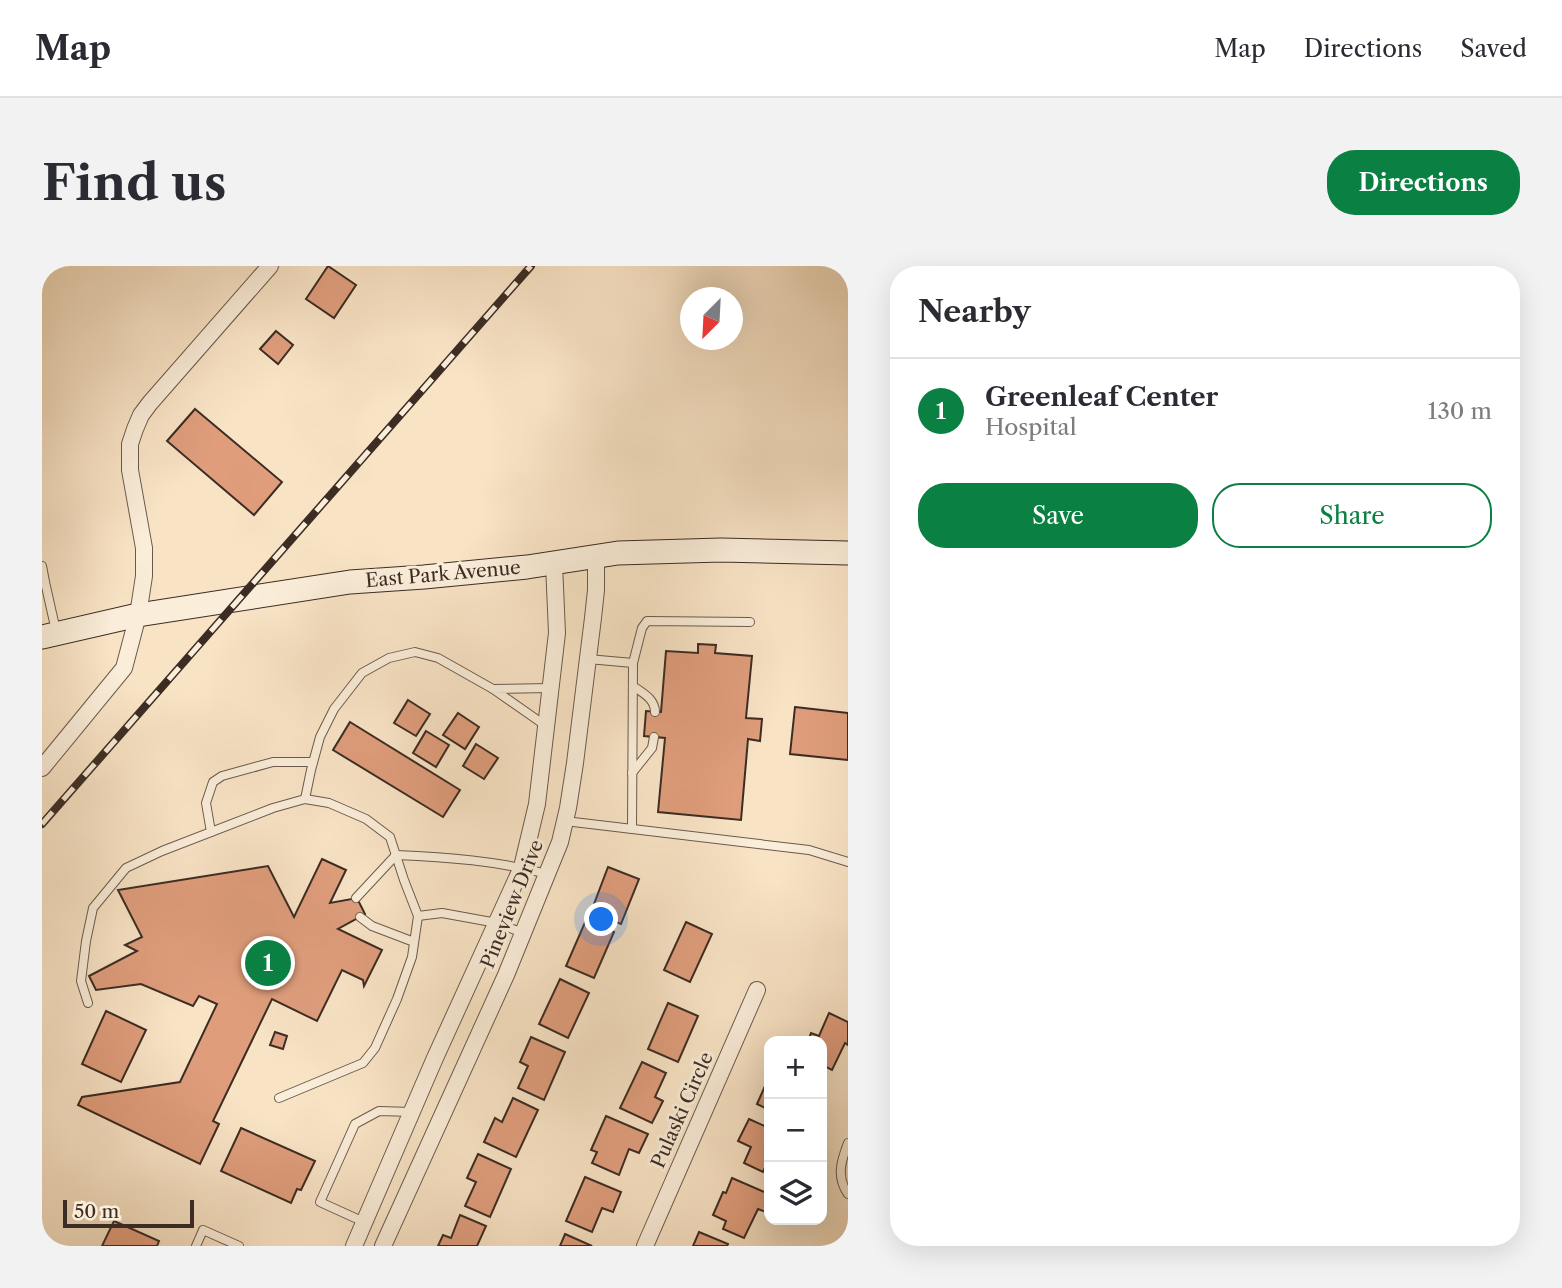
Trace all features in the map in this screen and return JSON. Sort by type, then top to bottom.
[{"type":"main road","name":"East Park Avenue","points":[[50,636],[138,615],[350,582],[554,564],[618,553],[848,553]]},
{"type":"street","points":[[42,768],[124,667],[138,615],[144,576],[144,548],[130,470],[130,444],[141,415],[270,266]]},
{"type":"street","name":"Pineview Drive","points":[[383,1246],[506,975],[560,842],[575,763],[596,590],[596,556]]},
{"type":"street","name":"Pineview Drive","points":[[354,1246],[522,867],[537,804],[557,633],[554,564]]},
{"type":"street","name":"Pulaski Circle","points":[[645,1246],[757,990]]},
{"type":"lane","points":[[42,566],[50,636]]},
{"type":"lane","points":[[632,829],[633,663],[642,628],[648,621],[750,622]]},
{"type":"lane","points":[[305,799],[320,737],[334,709],[362,673],[389,657],[415,652],[438,658],[494,689],[546,726]]},
{"type":"lane","points":[[588,659],[633,663]]},
{"type":"lane","points":[[633,686],[653,701],[655,712]]},
{"type":"lane","points":[[494,689],[551,688]]},
{"type":"lane","points":[[632,773],[652,748],[654,737]]},
{"type":"lane","points":[[211,832],[206,803],[213,782],[222,776],[274,762],[313,762]]},
{"type":"lane","points":[[88,1003],[81,981],[93,908],[126,869],[162,851],[273,808],[305,799],[329,803],[366,819],[390,837],[418,916],[412,957],[375,1048],[363,1063],[279,1098]]},
{"type":"lane","points":[[565,821],[808,850],[848,862]]},
{"type":"lane","points":[[355,898],[396,855],[492,862],[547,874]]},
{"type":"lane","points":[[418,916],[442,913],[497,923],[523,933]]},
{"type":"lane","points":[[360,917],[372,926],[414,942]]},
{"type":"lane","points":[[364,1222],[320,1202],[355,1124],[379,1111],[412,1112]]},
{"type":"lane","points":[[848,1143],[840,1177],[848,1194]]},
{"type":"lane","points":[[195,1246],[203,1230],[239,1246]]},
{"type":"building","points":[[328,266],[356,285],[334,318],[306,299]]},
{"type":"building","points":[[276,331],[293,345],[278,364],[260,349]]},
{"type":"building","points":[[195,409],[282,482],[254,515],[167,441]]},
{"type":"building","points":[[698,644],[716,645],[715,653],[752,656],[746,718],[762,719],[760,741],[748,739],[741,820],[658,812],[665,738],[644,736],[646,711],[661,712],[666,651],[698,653]]},
{"type":"building","points":[[408,700],[430,714],[416,736],[394,723]]},
{"type":"building","points":[[795,707],[848,713],[848,760],[790,754]]},
{"type":"building","points":[[458,713],[479,727],[465,749],[443,735]]},
{"type":"building","points":[[350,722],[460,790],[443,817],[333,750]]},
{"type":"building","points":[[426,731],[449,745],[436,767],[413,753]]},
{"type":"building","points":[[476,744],[498,758],[484,779],[463,766]]},
{"type":"building","points":[[322,859],[346,870],[330,903],[357,898],[365,914],[338,929],[382,950],[364,986],[363,980],[342,970],[317,1021],[272,999],[213,1121],[219,1124],[200,1164],[78,1105],[82,1097],[180,1082],[217,1004],[199,996],[193,1006],[141,984],[96,990],[89,976],[137,951],[125,945],[142,937],[118,890],[268,866],[294,917]]},
{"type":"building","points":[[608,867],[639,879],[621,924],[591,912]]},
{"type":"building","points":[[586,920],[614,932],[594,978],[566,966]]},
{"type":"building","points":[[686,922],[712,934],[690,982],[664,970]]},
{"type":"building","points":[[560,979],[589,993],[568,1038],[539,1024]]},
{"type":"building","points":[[668,1003],[698,1016],[678,1062],[648,1049]]},
{"type":"building","points":[[106,1011],[146,1030],[121,1082],[82,1064]]},
{"type":"building","points":[[829,1013],[848,1022],[848,1045],[845,1043],[832,1070],[827,1068],[827,1036],[819,1036]]},
{"type":"building","points":[[275,1032],[287,1036],[283,1049],[270,1045]]},
{"type":"building","points":[[531,1037],[565,1052],[544,1100],[518,1088],[528,1066],[520,1062]]},
{"type":"building","points":[[642,1062],[666,1073],[655,1097],[663,1101],[652,1123],[620,1108]]},
{"type":"building","points":[[764,1088],[764,1108],[757,1104]]},
{"type":"building","points":[[513,1098],[538,1110],[516,1157],[484,1142],[495,1118],[502,1122]]},
{"type":"building","points":[[606,1116],[648,1134],[639,1153],[629,1149],[619,1175],[592,1163],[597,1152],[591,1150]]},
{"type":"building","points":[[749,1119],[764,1126],[763,1172],[744,1163],[751,1147],[738,1141]]},
{"type":"building","points":[[241,1128],[315,1161],[301,1190],[297,1189],[291,1203],[221,1171]]},
{"type":"building","points":[[478,1154],[511,1169],[490,1217],[465,1206],[476,1182],[467,1178]]},
{"type":"building","points":[[585,1177],[621,1192],[613,1212],[602,1208],[592,1232],[566,1221]]},
{"type":"building","points":[[732,1178],[764,1192],[764,1211],[758,1209],[744,1238],[723,1229],[726,1221],[713,1215],[723,1192],[726,1193]]},
{"type":"building","points":[[460,1215],[486,1226],[477,1246],[438,1246],[443,1235],[451,1238]]},
{"type":"building","points":[[114,1221],[159,1241],[157,1246],[102,1246]]},
{"type":"building","points":[[699,1232],[728,1244],[693,1246]]},
{"type":"building","points":[[565,1234],[592,1246],[560,1246]]},
{"type":"railway","points":[[42,824],[531,266]]},
{"type":"place","name":"Greenleaf Center","points":[[268,963]]}]
